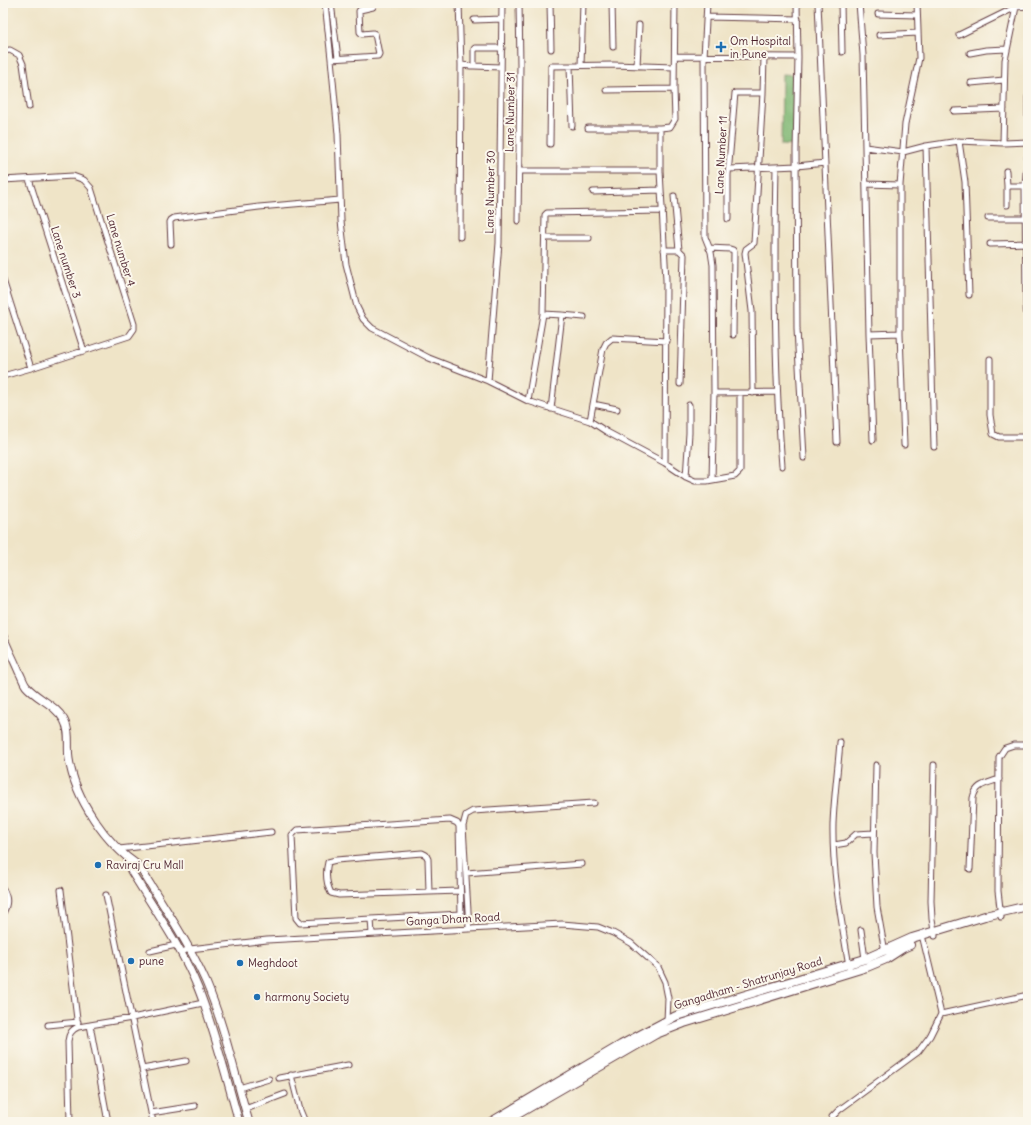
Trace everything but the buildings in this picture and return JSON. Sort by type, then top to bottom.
[{"type":"main road","points":[[3,636],[26,685],[35,694],[57,710],[65,721],[68,734],[69,760],[78,790],[87,809],[102,831],[128,859],[139,866],[190,949],[206,983],[218,1014],[249,1122]]},
{"type":"main road","points":[[128,859],[131,871],[181,952],[197,986],[210,1024],[239,1122]]},
{"type":"main road","name":"Gangadham - Shatrunjay Road","points":[[491,1122],[621,1045],[668,1025],[698,1018],[779,994],[903,948],[923,937],[1028,906]]},
{"type":"main road","name":"Gangadham - Shatrunjay Road","points":[[1001,915],[1028,911]]},
{"type":"main road","name":"Gangadham - Shatrunjay Road","points":[[504,1122],[656,1034],[668,1025],[676,1016],[776,985],[849,968],[865,959],[886,954]]},
{"type":"street","points":[[325,3],[338,134],[340,200],[346,264],[357,307],[363,319],[372,328],[429,358],[488,381],[528,401],[590,421],[613,436],[665,463],[686,477],[698,482],[735,476],[740,471],[740,393]]},
{"type":"street","points":[[331,3],[338,58]]},
{"type":"street","points":[[331,58],[376,57],[378,54],[375,34],[361,33],[359,11],[373,7],[375,3]]},
{"type":"street","points":[[459,3],[462,65],[460,237]]},
{"type":"street","name":"Lane Number 30","points":[[488,381],[499,243],[502,3]]},
{"type":"street","name":"Lane Number 31","points":[[518,221],[519,3]]},
{"type":"street","points":[[550,3],[551,49]]},
{"type":"street","points":[[581,65],[583,3]]},
{"type":"street","points":[[612,3],[613,47]]},
{"type":"street","points":[[588,128],[670,127],[676,119],[674,89],[675,3]]},
{"type":"street","points":[[707,3],[704,57],[705,237],[713,265],[714,394],[712,480]]},
{"type":"street","points":[[797,3],[797,329],[804,458]]},
{"type":"street","points":[[818,3],[837,442]]},
{"type":"street","points":[[840,3],[842,52]]},
{"type":"street","points":[[859,3],[863,55],[872,440]]},
{"type":"street","points":[[904,445],[900,333],[900,186],[905,124],[919,58],[917,3]]},
{"type":"street","points":[[959,35],[1016,7],[1028,6]]},
{"type":"street","points":[[1003,143],[1005,60],[1016,7]]},
{"type":"street","points":[[878,14],[917,15]]},
{"type":"street","points":[[706,16],[798,19]]},
{"type":"street","points":[[474,20],[502,19]]},
{"type":"street","points":[[637,66],[639,24]]},
{"type":"street","points":[[879,35],[918,33]]},
{"type":"street","points":[[501,67],[474,66],[474,50],[475,48],[502,48]]},
{"type":"street","points":[[970,53],[986,50],[1007,49]]},
{"type":"street","points":[[3,51],[10,50],[19,54],[23,64],[29,107]]},
{"type":"street","points":[[675,56],[798,57]]},
{"type":"street","points":[[740,254],[754,243],[764,57]]},
{"type":"street","points":[[462,65],[471,66]]},
{"type":"street","points":[[550,144],[551,66],[581,65],[674,67]]},
{"type":"street","points":[[570,66],[572,126]]},
{"type":"street","points":[[971,83],[1004,80]]},
{"type":"street","points":[[606,90],[674,89]]},
{"type":"street","name":"Lane Number 11","points":[[728,218],[728,175],[730,169],[735,93],[763,93]]},
{"type":"street","points":[[1028,96],[1028,118]]},
{"type":"street","points":[[954,111],[1004,109]]},
{"type":"street","points":[[660,128],[660,171],[666,280],[667,341],[665,463]]},
{"type":"street","points":[[865,147],[902,152],[926,146],[959,141],[1003,143],[1028,142]]},
{"type":"street","points":[[959,141],[965,182],[969,295]]},
{"type":"street","points":[[926,146],[934,448]]},
{"type":"street","points":[[1028,149],[1028,340]]},
{"type":"street","points":[[730,169],[758,169],[825,162]]},
{"type":"street","points":[[776,167],[774,260],[777,392],[782,466]]},
{"type":"street","points":[[519,171],[660,171]]},
{"type":"street","points":[[1006,171],[1007,205]]},
{"type":"street","name":"Lane number 4","points":[[29,179],[73,176],[84,180],[91,188],[134,324],[134,329],[129,336],[84,351]]},
{"type":"street","points":[[3,180],[29,179]]},
{"type":"street","name":"Lane number 3","points":[[29,179],[84,351]]},
{"type":"street","points":[[866,184],[900,186]]},
{"type":"street","points":[[1007,186],[1027,186]]},
{"type":"street","points":[[593,192],[661,190]]},
{"type":"street","points":[[674,196],[679,250],[682,252],[684,260],[680,384]]},
{"type":"street","points":[[171,244],[170,222],[174,218],[259,207],[340,200]]},
{"type":"street","points":[[528,401],[542,314],[545,215],[547,213],[663,211]]},
{"type":"street","points":[[988,218],[1027,218]]},
{"type":"street","points":[[545,238],[589,238]]},
{"type":"street","points":[[990,244],[1027,243]]},
{"type":"street","points":[[709,248],[730,249],[734,252],[733,335]]},
{"type":"street","points":[[746,249],[745,252],[752,311],[752,393]]},
{"type":"street","points":[[664,250],[679,250]]},
{"type":"street","points":[[3,280],[31,368]]},
{"type":"street","points":[[542,314],[584,317]]},
{"type":"street","points":[[551,409],[562,315]]},
{"type":"street","points":[[869,334],[900,333]]},
{"type":"street","points":[[590,421],[603,349],[606,343],[612,338],[667,341]]},
{"type":"street","points":[[3,376],[84,351]]},
{"type":"street","points":[[990,360],[990,415],[993,434],[999,437],[1028,437]]},
{"type":"street","points":[[714,394],[777,392]]},
{"type":"street","points":[[593,404],[617,409]]},
{"type":"street","points":[[686,477],[689,404]]},
{"type":"street","points":[[840,742],[833,823],[837,893],[849,968]]},
{"type":"street","points":[[1001,915],[998,878],[999,758],[1005,748],[1014,745],[1028,745]]},
{"type":"street","points":[[934,764],[931,901],[935,934]]},
{"type":"street","points":[[876,765],[874,853],[877,907],[886,954]]},
{"type":"street","points":[[970,869],[974,792],[980,786],[999,779]]},
{"type":"street","points":[[469,928],[463,826],[466,814],[473,811],[594,803]]},
{"type":"street","points":[[450,820],[457,823],[459,826],[461,914],[371,919],[300,923],[296,918],[292,835],[297,830],[450,820]]},
{"type":"street","points":[[119,849],[271,832]]},
{"type":"street","points":[[834,845],[846,843],[856,834],[874,833]]},
{"type":"street","points":[[429,892],[428,859],[426,855],[422,853],[336,860],[328,862],[326,870],[327,884],[331,893],[339,895],[460,891]]},
{"type":"street","points":[[466,873],[582,864]]},
{"type":"street","points":[[3,889],[6,896],[7,905],[3,913]]},
{"type":"street","points":[[62,890],[78,1024]]},
{"type":"street","points":[[106,895],[153,1122]]},
{"type":"street","points":[[371,919],[372,934]]},
{"type":"street","name":"Ganga Dham Road","points":[[181,952],[190,949],[268,940],[469,928],[568,924],[598,927],[631,943],[658,967],[665,982],[668,998],[668,1025]]},
{"type":"street","points":[[861,930],[865,959]]},
{"type":"street","points":[[831,1122],[832,1118],[839,1110],[918,1052],[930,1036],[941,1014],[923,937]]},
{"type":"street","points":[[150,952],[176,945]]},
{"type":"street","points":[[776,985],[779,994]]},
{"type":"street","points":[[941,1014],[1028,995]]},
{"type":"street","points":[[48,1025],[90,1025],[203,1003]]},
{"type":"street","points":[[70,1122],[68,1041],[69,1035],[78,1024]]},
{"type":"street","points":[[90,1025],[108,1122]]},
{"type":"street","points":[[142,1069],[186,1061]]},
{"type":"street","points":[[279,1078],[348,1065]]},
{"type":"street","points":[[290,1075],[305,1122]]},
{"type":"street","points":[[239,1088],[269,1079]]},
{"type":"street","points":[[245,1109],[285,1094]]},
{"type":"street","points":[[151,1113],[195,1106]]},
{"type":"green space","points":[[782,74],[797,75],[796,146],[781,145]]},
{"type":"place","name":"Om Hospital in Pune","points":[[721,47]]},
{"type":"place","name":"Raviraj Cru Mall","points":[[98,865]]},
{"type":"place","name":"pune","points":[[131,961]]},
{"type":"place","name":"Meghdoot","points":[[240,963]]},
{"type":"place","name":"harmony Society","points":[[257,997]]}]
